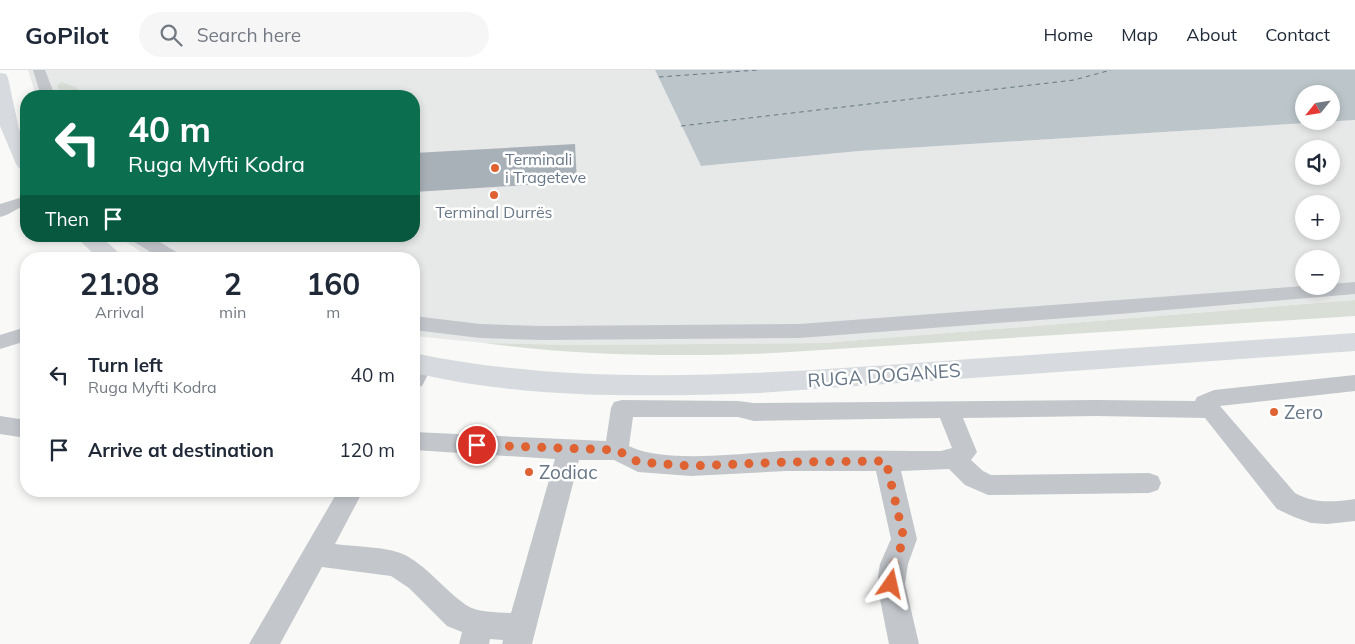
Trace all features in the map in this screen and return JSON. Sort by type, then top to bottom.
[{"type":"main road","points":[[0,78],[3,111],[20,152]]},
{"type":"main road","points":[[93,242],[105,252]]},
{"type":"main road","name":"RUGA DOGANES","points":[[420,370],[592,384],[747,384],[1355,342]]},
{"type":"street","points":[[39,70],[46,90]]},
{"type":"street","points":[[4,205],[20,201]]},
{"type":"street","points":[[147,242],[163,252]]},
{"type":"street","points":[[420,324],[480,331],[799,331],[1119,308],[1355,288]]},
{"type":"street","points":[[0,342],[20,336]]},
{"type":"street","points":[[1355,383],[1214,398],[1205,403],[1286,501],[1296,507],[1317,514],[1355,510]]},
{"type":"street","name":"RUGA DOGANES","points":[[617,450],[622,408],[738,409],[754,412],[1096,408],[1209,410]]},
{"type":"street","points":[[420,441],[569,450],[617,450],[638,462],[691,466],[786,462],[942,461],[954,460],[965,452],[950,411]]},
{"type":"street","points":[[0,425],[20,428]]},
{"type":"street","points":[[315,554],[396,564],[419,579],[476,634],[519,636],[569,450]]},
{"type":"street","points":[[954,460],[974,478],[988,485],[1149,483]]},
{"type":"street","points":[[886,461],[904,539],[894,564],[891,584],[902,634]]},
{"type":"street","points":[[264,644],[348,497]]},
{"type":"shaded area","points":[[28,70],[655,70],[701,166],[859,151],[1295,124],[1295,130],[1340,130],[1340,121],[1355,120],[1355,300],[823,343],[571,345],[484,343],[420,337],[420,252],[141,252],[127,242],[420,242],[420,90],[34,90]]},
{"type":"shaded area","points":[[655,70],[1355,70],[1355,120],[1340,121],[1340,85],[1295,85],[1295,124],[859,151],[701,166]]},
{"type":"shaded area","points":[[62,82],[78,90],[59,90],[57,85]]},
{"type":"shaded area","points":[[1355,300],[1355,316],[774,353],[701,355],[592,353],[484,343],[571,345],[823,343]]},
{"type":"building","name":"Terminali i Trageteve","points":[[575,144],[577,182],[420,192],[420,153]]},
{"type":"ferry route","points":[[659,77],[758,70]]},
{"type":"ferry route","points":[[681,126],[1074,80],[1111,70]]},
{"type":"place","name":"Terminali i Trageteve","points":[[495,168]]},
{"type":"place","name":"Terminal Durrës","points":[[494,195]]},
{"type":"place","name":"Zero","points":[[1274,412]]},
{"type":"place","name":"Zodiac","points":[[529,472]]},
{"type":"route","points":[[477,445],[569,450],[617,450],[638,462],[691,466],[786,462],[886,461],[904,539],[894,564],[891,584]]}]
